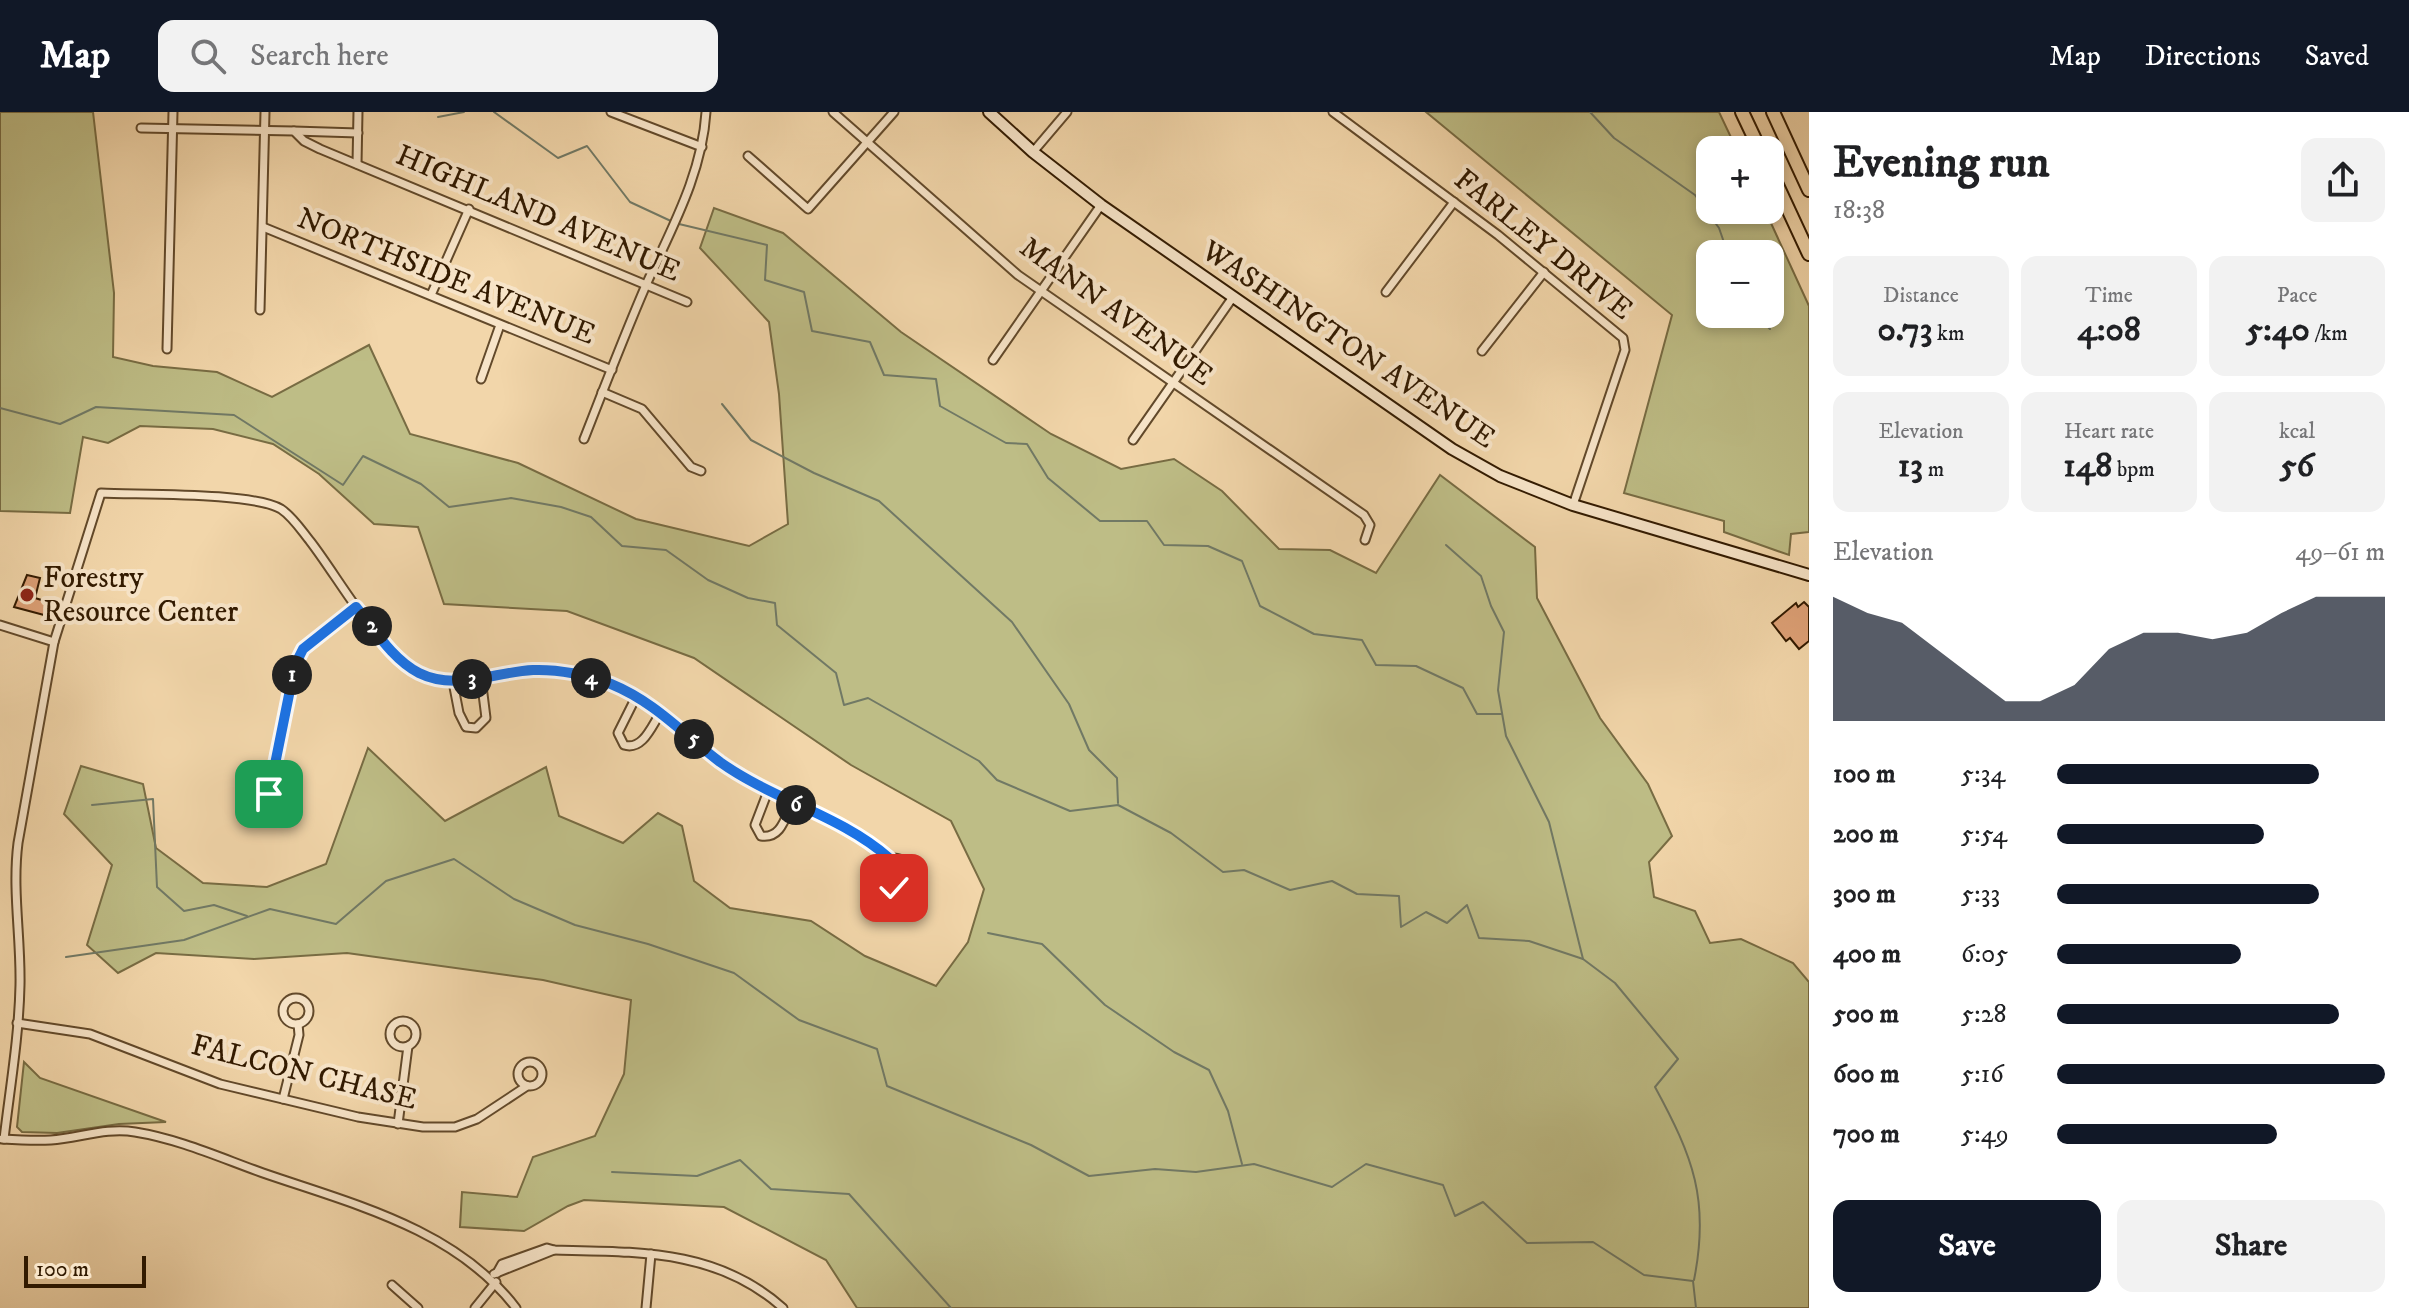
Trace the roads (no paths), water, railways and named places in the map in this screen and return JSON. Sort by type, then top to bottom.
[{"type":"highway","points":[[1742,112],[1753,136]]},
{"type":"highway","points":[[1773,112],[1809,190]]},
{"type":"highway","points":[[1784,200],[1809,254]]},
{"type":"street","points":[[167,349],[173,112]]},
{"type":"street","points":[[260,310],[265,112]]},
{"type":"street","points":[[357,164],[358,112]]},
{"type":"street","points":[[584,439],[678,218],[702,147],[706,112]]},
{"type":"street","name":"MANN AVENUE","points":[[833,112],[1041,292],[1364,515],[1370,525],[1365,540]]},
{"type":"street","points":[[748,156],[808,209],[894,112]]},
{"type":"street","name":"WASHINGTON AVENUE","points":[[989,112],[1033,152],[1101,205],[1452,449],[1500,476],[1573,505],[1809,575]]},
{"type":"street","points":[[1033,152],[1067,112]]},
{"type":"street","name":"FARLEY DRIVE","points":[[1333,112],[1544,272],[1623,338],[1625,343],[1573,505]]},
{"type":"street","points":[[614,113],[702,147]]},
{"type":"street","points":[[141,128],[358,133]]},
{"type":"street","name":"HIGHLAND AVENUE","points":[[294,131],[304,141],[687,302]]},
{"type":"street","points":[[1386,292],[1454,202]]},
{"type":"street","points":[[993,360],[1101,205]]},
{"type":"street","points":[[431,295],[469,209]]},
{"type":"street","name":"NORTHSIDE AVENUE","points":[[263,227],[612,370]]},
{"type":"street","points":[[1482,351],[1544,272]]},
{"type":"street","points":[[1133,440],[1233,297]]},
{"type":"street","points":[[481,379],[500,325]]},
{"type":"street","points":[[602,392],[642,409],[691,467],[701,471]]},
{"type":"street","points":[[516,1308],[495,1277],[403,1223],[173,1141],[133,1131],[101,1132],[52,1140],[2,1139],[17,1023],[20,922],[14,876],[54,642],[101,493],[242,499],[280,508],[318,551],[356,607],[401,661],[417,672],[453,682],[536,670],[563,672],[610,684],[661,712],[720,762],[768,791],[855,832],[889,858],[903,861],[909,870],[907,880],[899,887],[885,885],[879,878],[879,868],[889,858]]},
{"type":"street","points":[[269,794],[295,665],[303,649],[356,607]]},
{"type":"street","points":[[0,625],[54,642]]},
{"type":"street","points":[[453,682],[461,721],[466,727],[476,728],[486,718],[481,678]]},
{"type":"street","points":[[636,697],[618,733],[624,745],[639,744],[661,712]]},
{"type":"street","points":[[768,791],[755,825],[761,836],[771,837],[778,832],[792,803]]},
{"type":"street","points":[[269,794],[281,800],[284,808],[281,817],[269,823],[256,816],[255,806],[259,797],[269,794]]},
{"type":"street","name":"FALCON CHASE","points":[[17,1023],[90,1034],[220,1084],[398,1124],[439,1129],[455,1127],[477,1119],[527,1086]]},
{"type":"street","points":[[283,1099],[299,1035],[298,1024]]},
{"type":"street","points":[[398,1124],[408,1046]]},
{"type":"street","points":[[475,1308],[495,1277],[554,1250],[676,1256],[728,1270],[764,1291],[783,1308]]},
{"type":"street","points":[[646,1308],[651,1254]]},
{"type":"street","points":[[392,1285],[418,1308]]},
{"type":"waterway","points":[[438,117],[464,112]]},
{"type":"waterway","points":[[494,112],[558,158],[587,146],[630,202],[673,222]]},
{"type":"waterway","points":[[1590,112],[1614,138],[1695,195],[1719,228],[1723,240]]},
{"type":"waterway","points":[[679,224],[767,245],[765,280],[804,292],[812,331],[870,342],[884,375],[936,379],[940,406],[1006,443],[1027,444],[1048,478],[1100,521],[1147,521],[1164,545],[1208,546],[1242,561],[1260,606],[1314,634],[1362,640],[1376,665],[1416,666],[1463,688],[1477,714],[1502,714]]},
{"type":"waterway","points":[[722,404],[751,440],[814,473],[879,501],[1012,622],[1069,704],[1089,750],[1117,778],[1118,803]]},
{"type":"waterway","points":[[0,408],[60,424],[96,407],[234,415],[343,485],[363,456],[421,484],[449,507],[511,498],[561,507],[591,517],[622,546],[666,550],[708,580],[748,598],[775,603],[777,625],[836,673],[844,705],[868,698],[979,761],[997,780],[1070,811],[1118,805],[1171,833],[1223,872],[1244,870],[1290,890],[1332,881],[1357,894],[1399,896],[1401,927],[1426,912],[1447,923],[1467,905],[1479,938],[1529,941],[1583,959]]},
{"type":"waterway","points":[[1446,545],[1481,576],[1504,632],[1498,690],[1506,736],[1549,822],[1583,959],[1615,983],[1678,1059],[1655,1087],[1679,1135],[1695,1180],[1700,1226],[1694,1280]]},
{"type":"waterway","points":[[92,805],[153,799],[157,887],[184,911],[214,905],[247,916]]},
{"type":"waterway","points":[[66,957],[184,940],[270,909],[336,924],[386,881],[454,859],[514,899],[575,925],[648,944],[734,973],[799,1020],[877,1049],[887,1086],[1031,1145],[1089,1176],[1155,1169],[1196,1172],[1254,1164],[1332,1187],[1366,1164],[1443,1185],[1455,1216],[1483,1202],[1527,1243],[1593,1242],[1644,1275],[1693,1281],[1696,1308]]},
{"type":"waterway","points":[[988,933],[1042,944],[1105,1005],[1174,1052],[1209,1070],[1228,1111],[1242,1164]]},
{"type":"waterway","points":[[612,1172],[697,1176],[740,1160],[771,1189],[849,1194],[951,1308]]},
{"type":"place","name":"Forestry Resource Center","points":[[27,595]]}]
